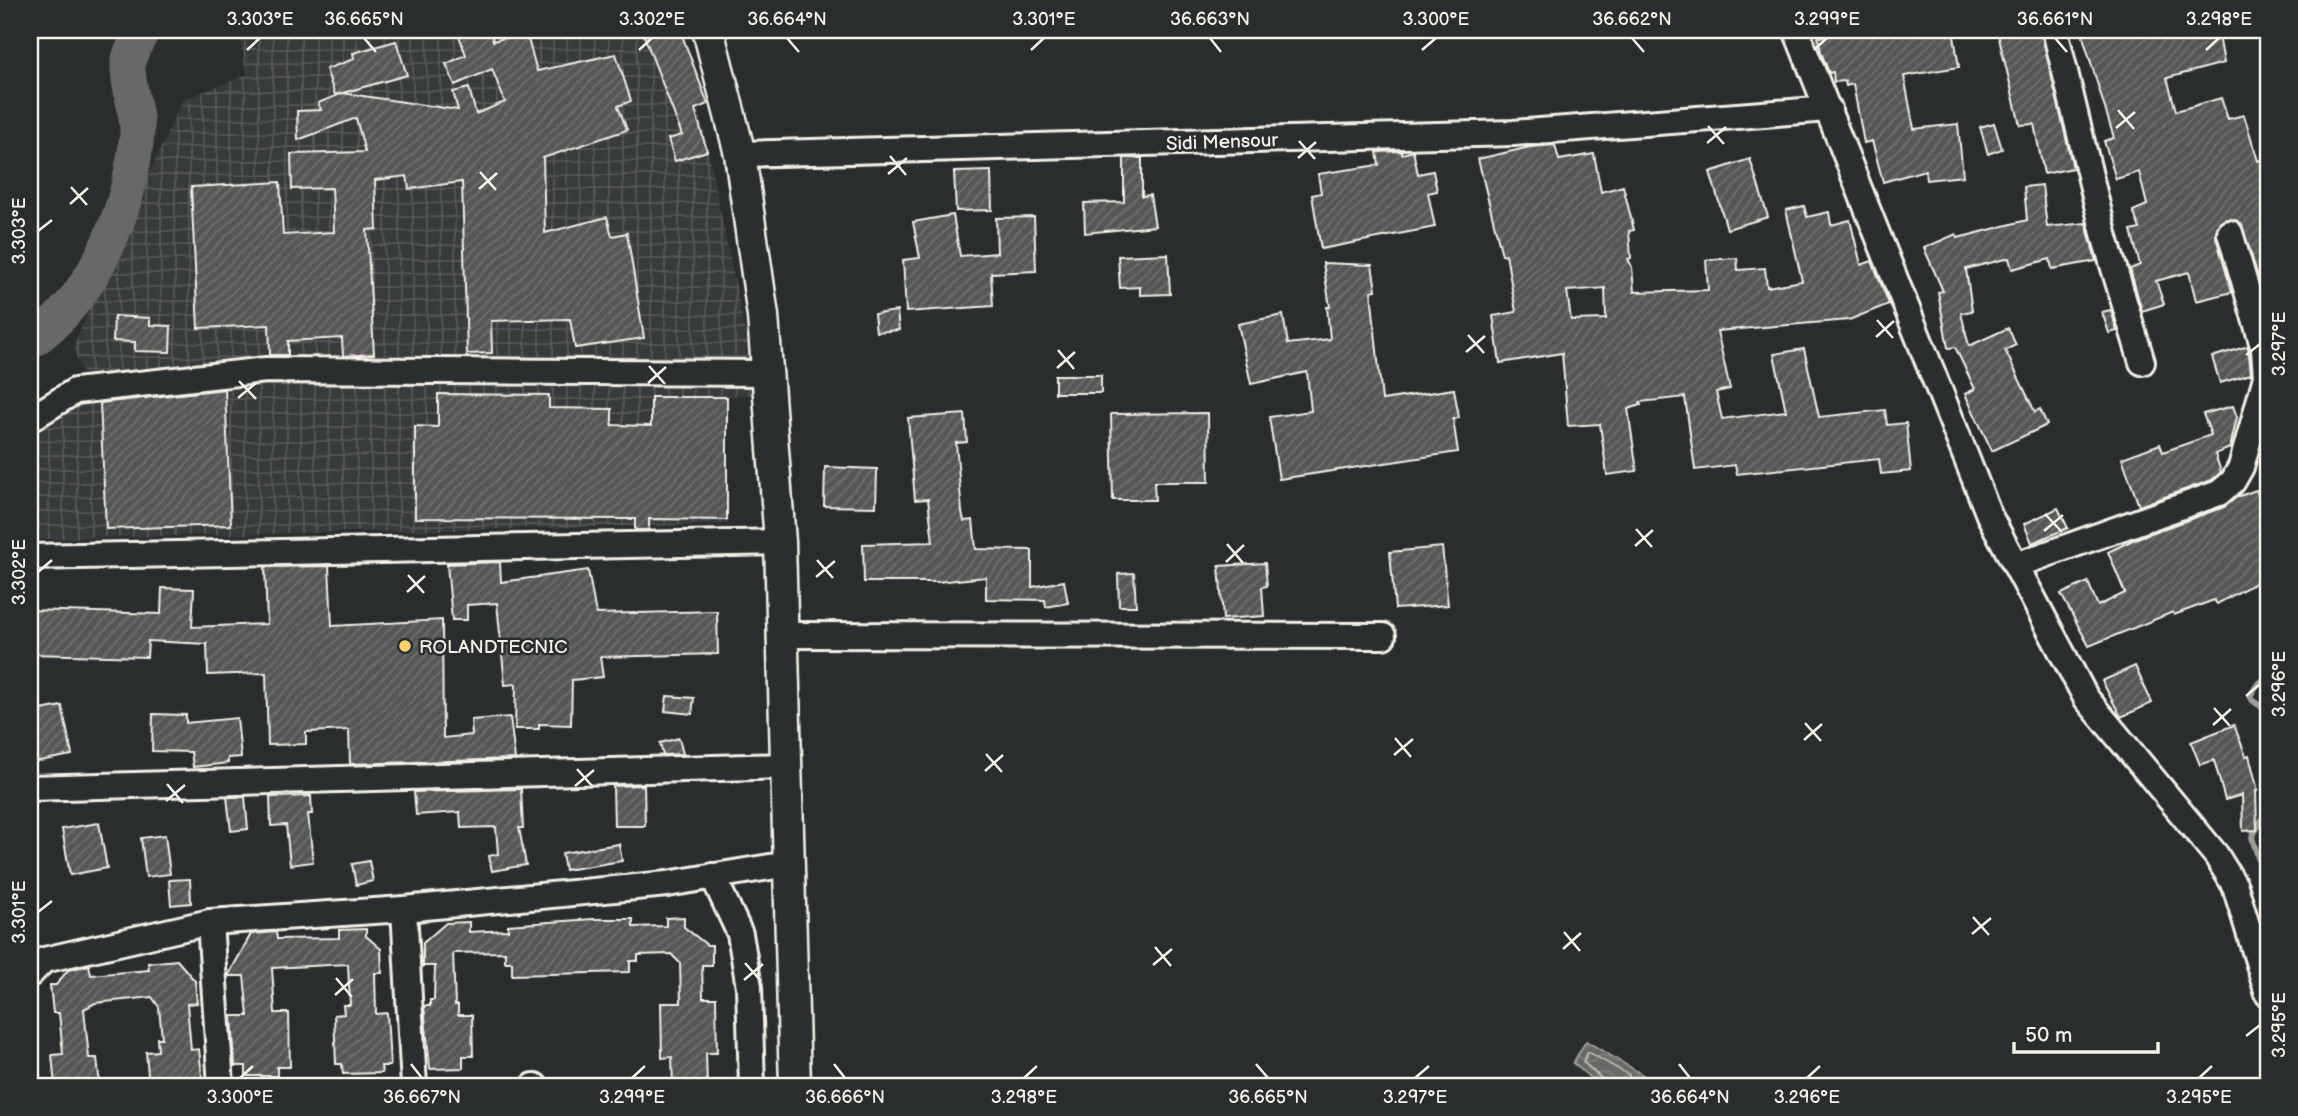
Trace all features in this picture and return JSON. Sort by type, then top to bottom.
[{"type":"main road","points":[[708,30],[740,155],[763,316],[768,373],[780,542],[795,1086]]},
{"type":"street","points":[[1796,30],[1989,515],[2086,698],[2216,855],[2235,886],[2268,994]]},
{"type":"street","points":[[2055,30],[2105,238],[2141,362]]},
{"type":"street","name":"Sidi Mensour","points":[[740,155],[1513,132],[1829,109]]},
{"type":"street","points":[[2016,565],[2219,493],[2238,474],[2264,386],[2266,363],[2230,233]]},
{"type":"street","points":[[30,419],[75,391],[266,370],[768,373]]},
{"type":"street","points":[[30,557],[780,542]]},
{"type":"street","points":[[782,635],[1383,636]]},
{"type":"street","points":[[30,788],[785,766]]},
{"type":"street","points":[[30,974],[44,960],[210,922],[404,909],[667,884],[788,864]]},
{"type":"street","points":[[713,876],[740,934],[750,987],[751,1086]]},
{"type":"street","points":[[404,909],[414,1086]]},
{"type":"street","points":[[210,922],[220,1086]]},
{"type":"shaded area","points":[[238,30],[683,30],[758,394],[712,398],[729,524],[30,539],[30,438],[88,391],[73,347],[182,100],[247,75]]},
{"type":"water","points":[[1586,1041],[1643,1075],[1632,1086],[1600,1086],[1573,1063]]},
{"type":"building","points":[[457,30],[491,30],[493,41],[526,32],[537,71],[616,54],[631,101],[618,106],[627,130],[543,158],[545,233],[607,217],[612,236],[627,233],[644,338],[575,348],[570,319],[491,321],[492,353],[467,354],[462,182],[409,189],[407,176],[375,180],[377,229],[367,230],[374,354],[343,356],[342,338],[288,341],[288,355],[270,355],[269,325],[198,328],[191,187],[280,182],[283,235],[334,232],[332,188],[292,189],[291,154],[365,152],[356,118],[298,140],[297,111],[321,110],[318,103],[343,93],[458,110],[453,92],[469,88],[476,114],[505,102],[492,69],[455,85],[446,64],[466,55]]},
{"type":"building","points":[[642,30],[680,30],[708,104],[695,109],[707,151],[675,161],[668,139],[682,135]]},
{"type":"building","points":[[1861,30],[1953,30],[1959,67],[1904,76],[1914,129],[1958,124],[1963,176],[1926,180],[1925,170],[1883,182],[1872,141],[1864,143],[1853,84],[1846,86],[1845,81],[1834,82],[1833,72],[1829,73],[1818,37]]},
{"type":"building","points":[[1997,30],[2041,30],[2073,168],[2044,174],[2034,124],[2020,125]]},
{"type":"building","points":[[2081,30],[2218,30],[2224,63],[2167,78],[2176,111],[2221,98],[2228,119],[2244,115],[2258,161],[2268,158],[2268,284],[2261,286],[2241,223],[2226,219],[2219,223],[2216,237],[2232,292],[2196,301],[2189,272],[2156,281],[2164,304],[2142,311],[2130,269],[2140,265],[2131,231],[2140,229],[2133,211],[2147,205],[2139,172],[2116,179],[2104,141],[2114,138]]},
{"type":"building","points":[[396,41],[407,75],[335,95],[326,69],[354,59],[353,53]]},
{"type":"building","points":[[1994,123],[2002,149],[1988,154],[1980,127]]},
{"type":"building","points":[[1555,145],[1559,160],[1594,154],[1601,192],[1623,186],[1634,230],[1629,231],[1631,258],[1628,259],[1632,267],[1634,292],[1708,290],[1706,260],[1737,258],[1738,270],[1765,268],[1767,287],[1802,281],[1786,210],[1804,206],[1807,217],[1829,212],[1831,225],[1850,220],[1861,265],[1872,261],[1889,304],[1849,320],[1717,331],[1730,389],[1716,392],[1722,419],[1786,411],[1774,354],[1804,349],[1819,417],[1885,410],[1887,425],[1906,423],[1911,471],[1881,474],[1879,459],[1737,474],[1735,465],[1695,470],[1685,397],[1640,402],[1641,405],[1628,409],[1637,471],[1607,475],[1600,424],[1568,426],[1562,353],[1500,363],[1493,316],[1516,312],[1506,254],[1502,255],[1478,159],[1530,147]],"holes":[[[1605,288],[1606,319],[1571,320],[1567,291]]]},
{"type":"building","points":[[1402,151],[1402,154],[1413,151],[1418,174],[1433,171],[1437,191],[1428,193],[1435,227],[1321,249],[1312,195],[1321,193],[1318,174],[1379,165],[1377,152]]},
{"type":"building","points":[[1124,158],[1142,158],[1142,196],[1150,195],[1155,226],[1085,233],[1084,203],[1124,202]]},
{"type":"building","points":[[1750,159],[1768,217],[1727,229],[1710,172]]},
{"type":"building","points":[[991,171],[992,210],[956,211],[954,172]]},
{"type":"building","points":[[2042,185],[2047,227],[2086,223],[2096,261],[2052,269],[2050,259],[2012,269],[2009,258],[1966,269],[1972,311],[1961,313],[1969,346],[2008,328],[2016,345],[2005,350],[2035,412],[2040,409],[2047,425],[1992,451],[1965,394],[1975,389],[1955,347],[1948,348],[1938,292],[1943,291],[1924,248],[1956,234],[1958,238],[2027,220],[2024,187]]},
{"type":"building","points":[[953,215],[960,256],[997,253],[996,218],[1034,217],[1036,271],[991,273],[993,306],[906,312],[903,260],[920,258],[913,222]]},
{"type":"building","points":[[1168,254],[1170,294],[1140,295],[1140,287],[1120,288],[1118,256]]},
{"type":"building","points":[[1323,263],[1372,265],[1376,290],[1371,291],[1382,400],[1454,389],[1459,418],[1453,419],[1458,452],[1279,479],[1269,417],[1311,411],[1307,372],[1251,384],[1238,324],[1283,315],[1288,344],[1330,339],[1327,307],[1330,307]]},
{"type":"building","points":[[2111,310],[2117,331],[2109,333],[2102,312]]},
{"type":"building","points":[[897,311],[899,330],[876,332],[874,314]]},
{"type":"building","points":[[114,316],[150,318],[150,325],[171,326],[170,352],[135,351],[135,342],[113,341]]},
{"type":"building","points":[[2248,346],[2251,374],[2220,383],[2212,357]]},
{"type":"building","points":[[1055,375],[1101,375],[1101,393],[1055,393]]},
{"type":"building","points":[[225,389],[231,525],[106,529],[100,403]]},
{"type":"building","points":[[438,394],[549,395],[549,408],[612,409],[612,425],[651,426],[651,397],[727,397],[727,520],[649,519],[649,530],[635,530],[635,519],[415,518],[415,426],[438,427]]},
{"type":"building","points":[[2233,406],[2237,417],[2230,448],[2215,454],[2221,472],[2212,480],[2139,506],[2122,458],[2160,444],[2163,452],[2211,435],[2203,414]]},
{"type":"building","points":[[1208,413],[1209,482],[1154,482],[1155,500],[1113,500],[1111,414]]},
{"type":"building","points":[[965,414],[967,442],[956,443],[962,512],[964,521],[973,520],[976,549],[1032,550],[1032,587],[1064,581],[1068,603],[1046,607],[1045,600],[986,599],[986,577],[937,582],[864,582],[863,544],[933,542],[928,499],[915,500],[908,418]]},
{"type":"building","points":[[825,467],[877,469],[876,507],[824,506]]},
{"type":"building","points":[[2256,490],[2268,520],[2268,576],[2217,604],[2214,600],[2174,615],[2173,612],[2089,646],[2061,594],[2088,582],[2098,606],[2125,593],[2108,552],[2137,538],[2224,507],[2237,497]]},
{"type":"building","points":[[2058,508],[2068,528],[2032,543],[2024,524]]},
{"type":"building","points":[[1442,547],[1448,605],[1395,609],[1390,552]]},
{"type":"building","points":[[500,562],[501,582],[588,570],[596,614],[717,611],[718,654],[600,657],[603,677],[572,680],[571,725],[539,724],[539,729],[515,729],[516,684],[505,685],[497,603],[467,605],[467,620],[452,620],[447,564]]},
{"type":"building","points":[[1265,563],[1267,586],[1262,587],[1264,616],[1223,619],[1219,566]]},
{"type":"building","points":[[329,566],[332,626],[442,620],[443,738],[472,735],[471,720],[510,717],[515,759],[350,764],[349,730],[306,732],[306,744],[268,745],[266,673],[208,675],[207,644],[148,641],[147,657],[30,654],[30,610],[161,614],[162,588],[194,589],[192,627],[267,624],[265,567]]},
{"type":"building","points":[[1134,573],[1136,606],[1119,606],[1118,574]]},
{"type":"building","points":[[2135,666],[2152,703],[2121,717],[2102,681]]},
{"type":"building","points":[[667,696],[694,698],[692,714],[665,711]]},
{"type":"building","points":[[62,706],[72,755],[34,762],[30,712]]},
{"type":"building","points":[[153,714],[186,715],[186,723],[237,718],[241,757],[228,758],[228,763],[193,767],[191,752],[152,751]]},
{"type":"building","points":[[2234,725],[2246,756],[2249,755],[2258,791],[2257,830],[2243,831],[2242,795],[2225,800],[2214,760],[2200,765],[2191,742]]},
{"type":"building","points":[[679,738],[683,754],[663,755],[660,743]]},
{"type":"building","points":[[644,785],[645,826],[614,826],[613,786]]},
{"type":"building","points":[[521,789],[523,828],[519,828],[526,865],[492,871],[489,856],[498,854],[496,827],[461,828],[460,812],[416,815],[414,792]]},
{"type":"building","points":[[311,796],[312,814],[308,814],[313,862],[290,865],[286,825],[271,826],[270,797]]},
{"type":"building","points":[[227,797],[245,797],[248,829],[231,831]]},
{"type":"building","points":[[99,823],[107,868],[70,875],[62,829]]},
{"type":"building","points":[[165,835],[170,874],[146,877],[141,838]]},
{"type":"building","points":[[619,844],[622,861],[565,870],[562,853]]},
{"type":"building","points":[[369,861],[373,881],[356,885],[352,864]]},
{"type":"building","points":[[190,879],[191,903],[171,905],[169,880]]},
{"type":"building","points":[[684,917],[684,927],[707,945],[712,945],[712,965],[702,965],[703,998],[716,998],[717,1053],[706,1053],[707,1086],[673,1086],[672,1057],[662,1058],[661,1003],[681,1003],[680,963],[671,954],[638,955],[638,961],[630,961],[630,972],[512,975],[512,962],[505,962],[505,952],[453,953],[455,1005],[458,1005],[458,1015],[472,1015],[473,1056],[463,1056],[463,1068],[430,1069],[424,1006],[430,1006],[430,1000],[434,1000],[435,966],[423,966],[423,943],[446,923],[469,922],[469,932],[508,930],[508,925],[593,919],[633,919],[633,927],[666,926],[666,918]]},
{"type":"building","points":[[366,929],[366,936],[381,949],[382,973],[375,973],[376,1014],[387,1013],[390,1066],[381,1066],[382,1073],[343,1074],[342,1064],[336,1064],[334,1015],[344,1014],[343,1005],[350,1005],[348,964],[272,968],[275,1013],[289,1013],[290,1067],[277,1067],[277,1076],[246,1076],[246,1066],[235,1066],[232,1016],[248,1016],[244,976],[228,976],[251,934],[276,932],[277,939],[339,938],[339,930]]},
{"type":"building","points":[[177,960],[195,981],[197,1003],[187,1004],[191,1050],[199,1049],[203,1086],[149,1086],[146,1052],[158,1051],[157,1038],[162,1038],[159,1007],[152,997],[95,1003],[84,1009],[89,1058],[97,1058],[100,1086],[55,1086],[52,1055],[63,1054],[59,1013],[53,1013],[50,985],[56,985],[68,970],[89,965],[91,975],[149,970],[148,963]]},
{"type":"waterway","points":[[30,342],[53,324],[73,302],[90,277],[117,221],[127,191],[137,133],[128,64],[143,30]]},
{"type":"waterway","points":[[2260,431],[2268,460]]},
{"type":"waterway","points":[[2268,676],[2257,685],[2250,696],[2268,711]]},
{"type":"waterway","points":[[2268,809],[2252,837],[2268,892]]},
{"type":"place","name":"ROLANDTECNIC","points":[[405,646]]}]
